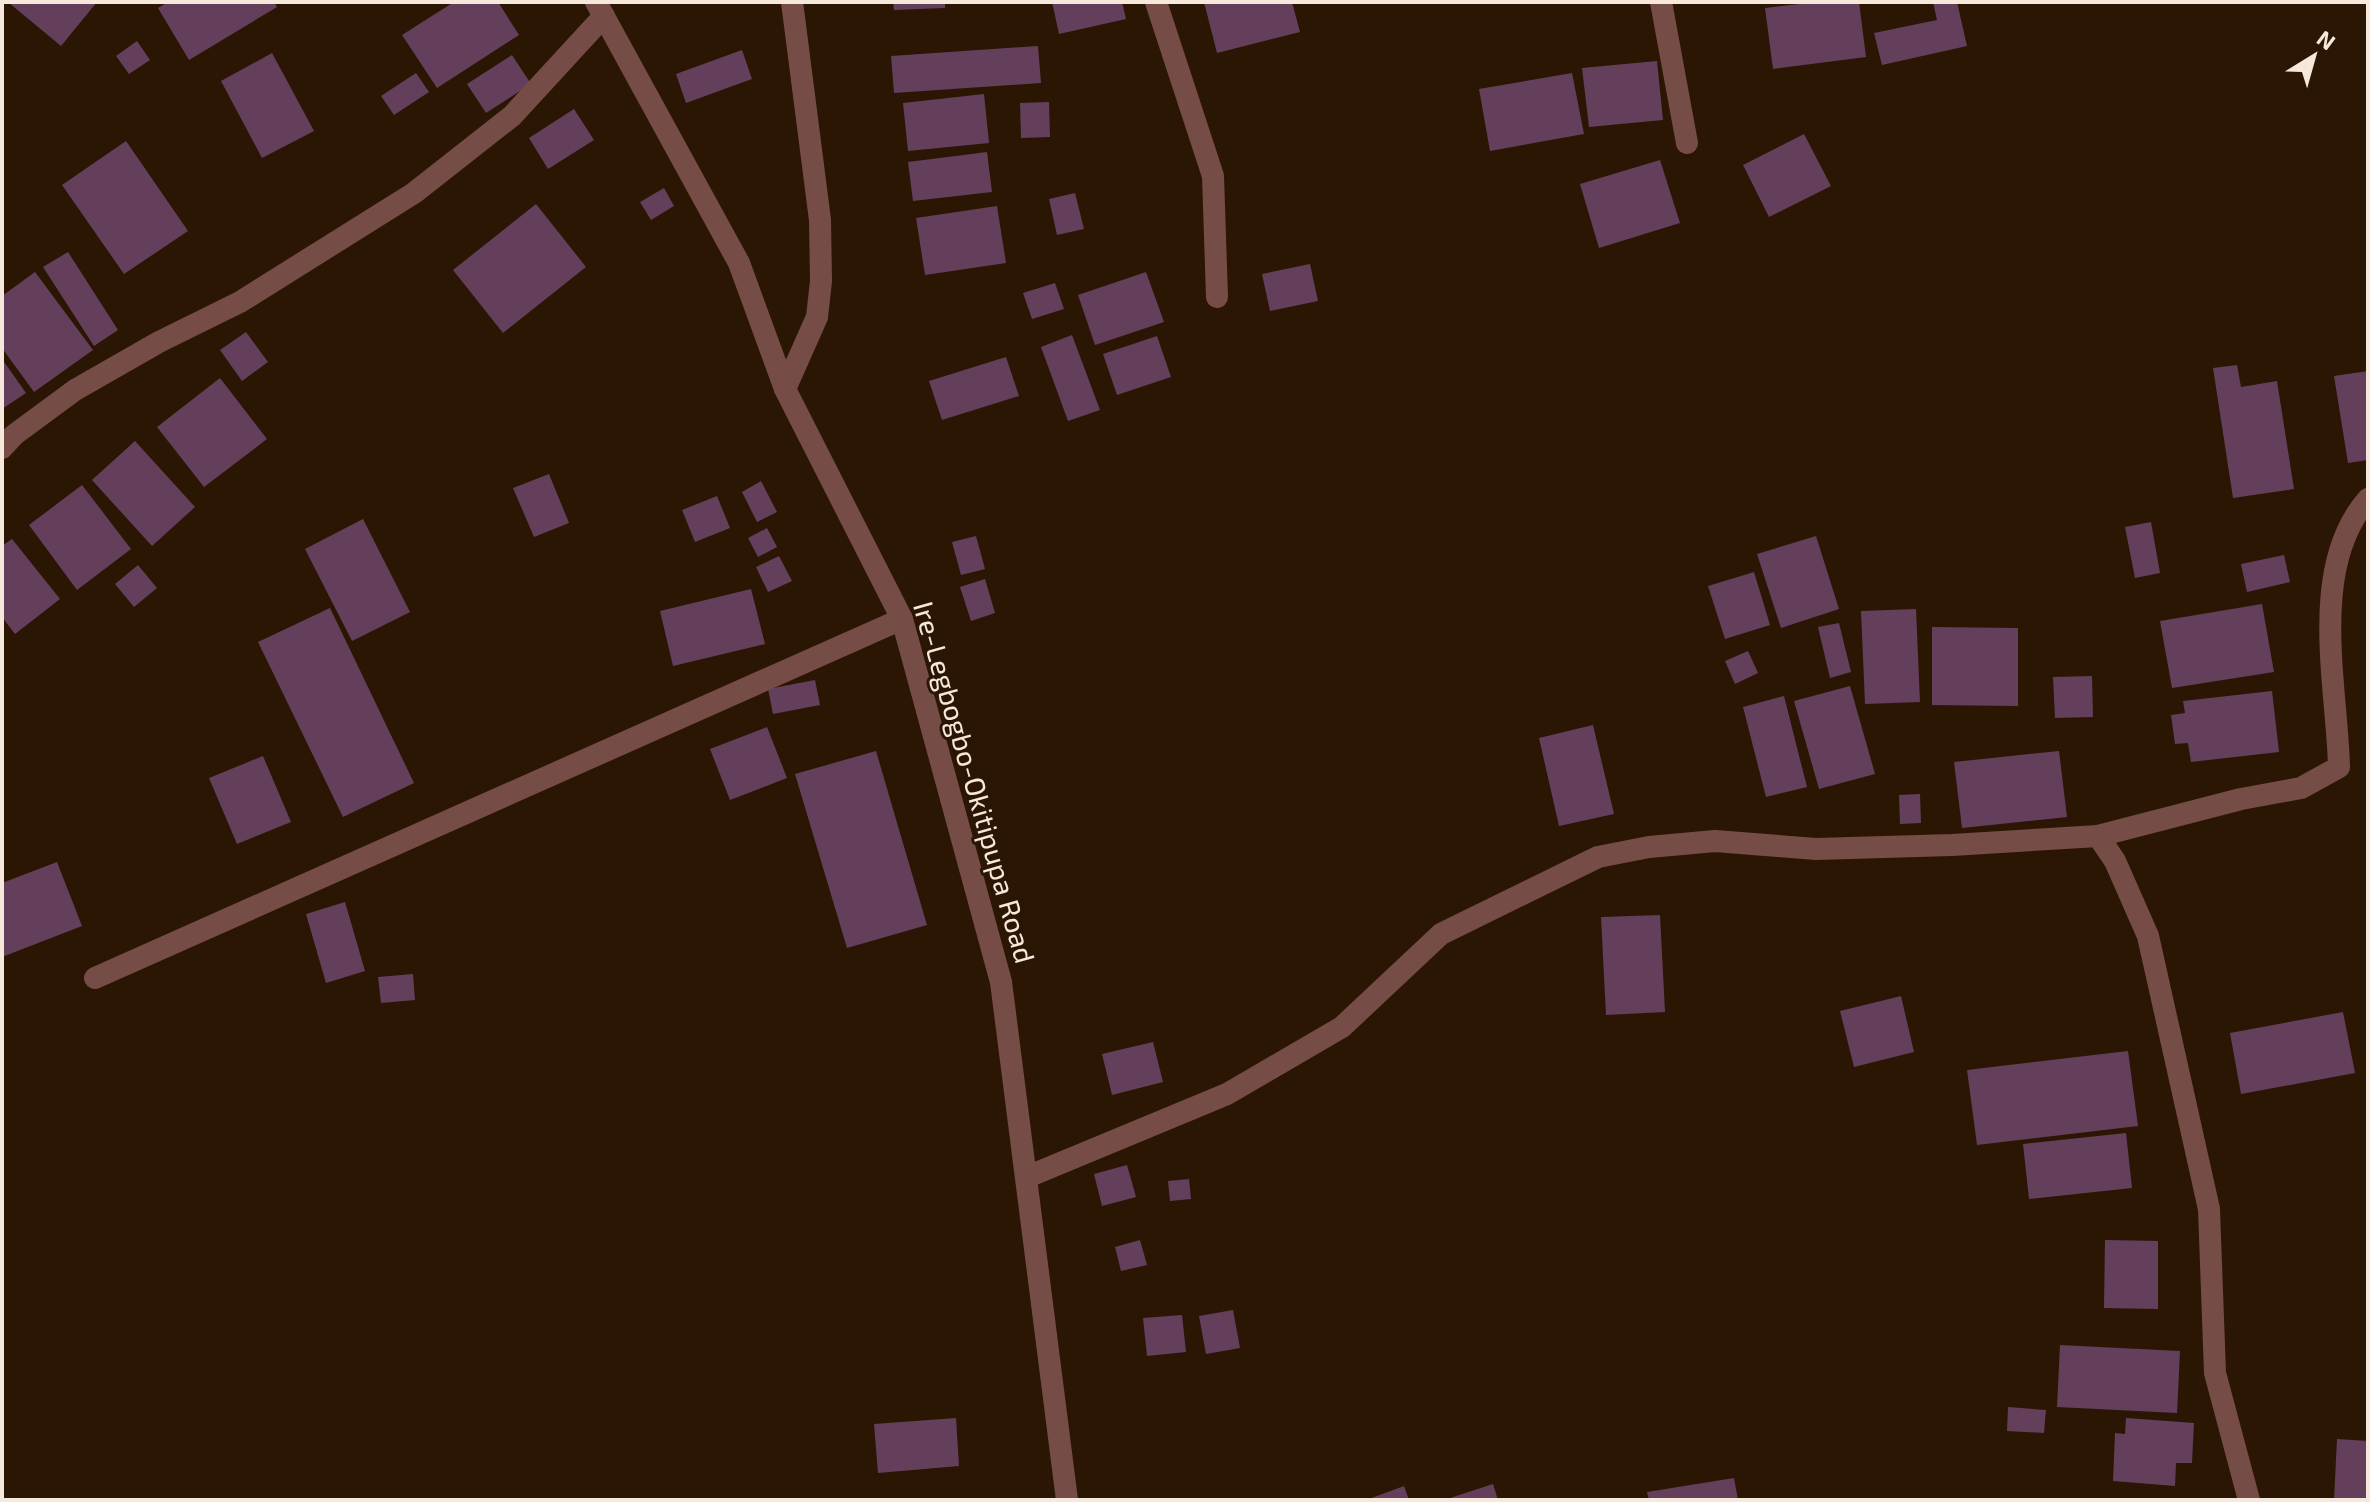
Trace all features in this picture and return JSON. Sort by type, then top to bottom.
[{"type":"street","points":[[785,389],[817,317],[821,281],[820,220],[792,2]]},
{"type":"street","points":[[1156,2],[1213,176],[1217,297]]},
{"type":"street","points":[[1661,2],[1687,143]]},
{"type":"street","points":[[2,448],[14,435],[75,390],[159,342],[240,302],[414,193],[512,116],[600,9]]},
{"type":"street","name":"Ire-Legbogbo-Okitipupa Road","points":[[600,9],[739,263],[785,389],[902,619],[1001,982],[1067,1500]]},
{"type":"street","points":[[1027,1177],[1227,1094],[1342,1027],[1441,934],[1598,857],[1649,847],[1715,841],[1816,849],[2098,836],[2241,799],[2301,788],[2339,767],[2337,716],[2331,683],[2329,598],[2356,512],[2368,499]]},
{"type":"street","points":[[95,978],[902,619]]},
{"type":"street","points":[[2098,836],[2115,861],[2148,936],[2209,1209],[2215,1373],[2249,1500]]},
{"type":"building","points":[[8,2],[97,2],[61,46]]},
{"type":"building","points":[[168,2],[274,2],[277,7],[189,60],[158,8]]},
{"type":"building","points":[[454,2],[498,2],[519,35],[437,88],[402,35]]},
{"type":"building","points":[[893,2],[945,2],[945,8],[894,10]]},
{"type":"building","points":[[1052,2],[1122,2],[1126,19],[1059,34]]},
{"type":"building","points":[[1204,2],[1292,2],[1300,32],[1217,53]]},
{"type":"building","points":[[1816,2],[1859,2],[1866,57],[1773,69],[1765,8]]},
{"type":"building","points":[[1933,2],[1957,2],[1967,46],[1882,65],[1874,33],[1937,20]]},
{"type":"building","points":[[137,41],[150,60],[129,74],[116,56]]},
{"type":"building","points":[[1038,46],[1041,83],[894,93],[891,56]]},
{"type":"building","points":[[742,50],[752,79],[686,103],[676,74]]},
{"type":"building","points":[[272,53],[314,131],[262,158],[221,81]]},
{"type":"building","points":[[512,55],[531,84],[486,113],[467,84]]},
{"type":"building","points":[[1657,61],[1663,120],[1589,127],[1582,68]]},
{"type":"building","points":[[416,73],[429,92],[394,115],[381,96]]},
{"type":"building","points":[[1572,73],[1584,134],[1490,151],[1479,89]]},
{"type":"building","points":[[984,94],[989,143],[908,151],[903,103]]},
{"type":"building","points":[[1049,102],[1050,137],[1021,138],[1020,103]]},
{"type":"building","points":[[574,109],[594,140],[548,169],[529,138]]},
{"type":"building","points":[[1804,134],[1831,186],[1769,217],[1743,165]]},
{"type":"building","points":[[126,141],[188,231],[124,274],[62,185]]},
{"type":"building","points":[[987,152],[992,192],[913,201],[908,162]]},
{"type":"building","points":[[1660,160],[1680,223],[1599,248],[1580,184]]},
{"type":"building","points":[[664,188],[674,206],[651,220],[640,202]]},
{"type":"building","points":[[1075,193],[1084,229],[1057,235],[1049,199]]},
{"type":"building","points":[[536,204],[586,267],[503,333],[453,270]]},
{"type":"building","points":[[997,206],[1006,263],[925,275],[916,218]]},
{"type":"building","points":[[68,252],[118,330],[94,346],[43,267]]},
{"type":"building","points":[[1310,264],[1318,301],[1270,311],[1262,274]]},
{"type":"building","points":[[35,272],[93,350],[34,392],[2,348],[2,296]]},
{"type":"building","points":[[1146,272],[1164,322],[1095,345],[1078,295]]},
{"type":"building","points":[[1055,283],[1064,309],[1032,319],[1023,293]]},
{"type":"building","points":[[246,332],[268,362],[242,381],[220,350]]},
{"type":"building","points":[[1072,335],[1100,410],[1068,421],[1041,347]]},
{"type":"building","points":[[1157,336],[1171,377],[1117,395],[1103,354]]},
{"type":"building","points":[[1006,357],[1019,396],[942,420],[929,381]]},
{"type":"building","points":[[2,359],[26,393],[2,409]]},
{"type":"building","points":[[2237,365],[2241,387],[2277,381],[2294,489],[2233,498],[2213,368]]},
{"type":"building","points":[[2368,371],[2368,460],[2348,463],[2334,376]]},
{"type":"building","points":[[220,378],[267,439],[204,487],[157,427]]},
{"type":"building","points":[[135,441],[195,507],[152,546],[92,480]]},
{"type":"building","points":[[549,474],[569,523],[534,537],[513,488]]},
{"type":"building","points":[[761,481],[777,512],[757,522],[742,492]]},
{"type":"building","points":[[82,485],[131,549],[77,590],[29,525]]},
{"type":"building","points":[[717,496],[730,528],[695,542],[682,510]]},
{"type":"building","points":[[363,519],[410,612],[352,641],[305,549]]},
{"type":"building","points":[[2151,522],[2160,573],[2135,578],[2125,527]]},
{"type":"building","points":[[767,528],[777,547],[758,557],[748,538]]},
{"type":"building","points":[[976,536],[985,569],[961,575],[952,542]]},
{"type":"building","points":[[1816,536],[1839,609],[1781,628],[1757,554]]},
{"type":"building","points":[[12,539],[60,599],[15,634],[2,617],[2,546]]},
{"type":"building","points":[[2284,555],[2290,582],[2247,592],[2241,564]]},
{"type":"building","points":[[779,556],[792,581],[768,592],[756,567]]},
{"type":"building","points":[[138,565],[157,588],[134,607],[115,584]]},
{"type":"building","points":[[1754,572],[1770,625],[1725,639],[1708,586]]},
{"type":"building","points":[[985,579],[995,613],[971,621],[960,587]]},
{"type":"building","points":[[751,589],[765,644],[673,666],[660,611]]},
{"type":"building","points":[[2262,604],[2274,672],[2172,688],[2160,621]]},
{"type":"building","points":[[330,608],[414,783],[343,817],[258,642]]},
{"type":"building","points":[[1916,609],[1920,702],[1865,704],[1861,611]]},
{"type":"building","points":[[1839,623],[1851,672],[1830,678],[1818,627]]},
{"type":"building","points":[[1932,627],[2018,628],[2018,706],[1932,705]]},
{"type":"building","points":[[1748,651],[1758,673],[1735,684],[1725,661]]},
{"type":"building","points":[[2092,676],[2093,717],[2055,718],[2053,677]]},
{"type":"building","points":[[815,680],[820,705],[773,714],[768,689]]},
{"type":"building","points":[[1850,686],[1875,774],[1819,789],[1794,701]]},
{"type":"building","points":[[2272,691],[2279,752],[2191,762],[2188,743],[2175,744],[2171,715],[2185,713],[2183,701]]},
{"type":"building","points":[[1784,696],[1807,787],[1766,797],[1743,707]]},
{"type":"building","points":[[1593,725],[1614,814],[1559,826],[1539,738]]},
{"type":"building","points":[[767,727],[787,778],[730,800],[710,749]]},
{"type":"building","points":[[876,751],[927,925],[847,948],[795,774]]},
{"type":"building","points":[[2059,751],[2067,817],[1962,828],[1954,762]]},
{"type":"building","points":[[263,756],[291,822],[237,844],[209,778]]},
{"type":"building","points":[[1920,794],[1921,823],[1900,824],[1899,795]]},
{"type":"building","points":[[57,862],[82,926],[2,957],[2,883]]},
{"type":"building","points":[[345,902],[365,971],[326,983],[306,914]]},
{"type":"building","points":[[1660,915],[1665,1012],[1606,1015],[1601,917]]},
{"type":"building","points":[[413,974],[415,1000],[381,1003],[378,977]]},
{"type":"building","points":[[1901,996],[1914,1052],[1854,1067],[1840,1011]]},
{"type":"building","points":[[2343,1012],[2355,1073],[2241,1094],[2230,1033]]},
{"type":"building","points":[[1153,1042],[1163,1082],[1112,1095],[1102,1054]]},
{"type":"building","points":[[2128,1051],[2138,1126],[1977,1145],[1967,1070]]},
{"type":"building","points":[[2126,1133],[2132,1188],[2029,1199],[2023,1144]]},
{"type":"building","points":[[1127,1165],[1136,1197],[1102,1206],[1094,1174]]},
{"type":"building","points":[[1189,1179],[1191,1199],[1170,1201],[1168,1181]]},
{"type":"building","points":[[1140,1240],[1147,1265],[1121,1271],[1115,1247]]},
{"type":"building","points":[[2105,1240],[2158,1241],[2158,1309],[2104,1308]]},
{"type":"building","points":[[1233,1310],[1240,1348],[1206,1354],[1199,1316]]},
{"type":"building","points":[[1182,1315],[1186,1352],[1147,1356],[1143,1318]]},
{"type":"building","points":[[2060,1345],[2180,1351],[2177,1413],[2057,1407]]},
{"type":"building","points":[[2008,1407],[2046,1410],[2044,1433],[2007,1431]]},
{"type":"building","points":[[956,1418],[959,1466],[878,1473],[874,1424]]},
{"type":"building","points":[[2126,1418],[2194,1423],[2192,1463],[2176,1463],[2175,1486],[2113,1481],[2115,1433],[2125,1434]]},
{"type":"building","points":[[2337,1439],[2368,1441],[2368,1500],[2334,1500]]},
{"type":"building","points":[[1734,1478],[1738,1500],[1649,1500],[1647,1492]]},
{"type":"building","points":[[1493,1484],[1498,1500],[1447,1499]]},
{"type":"building","points":[[1404,1486],[1409,1500],[1366,1500]]}]
